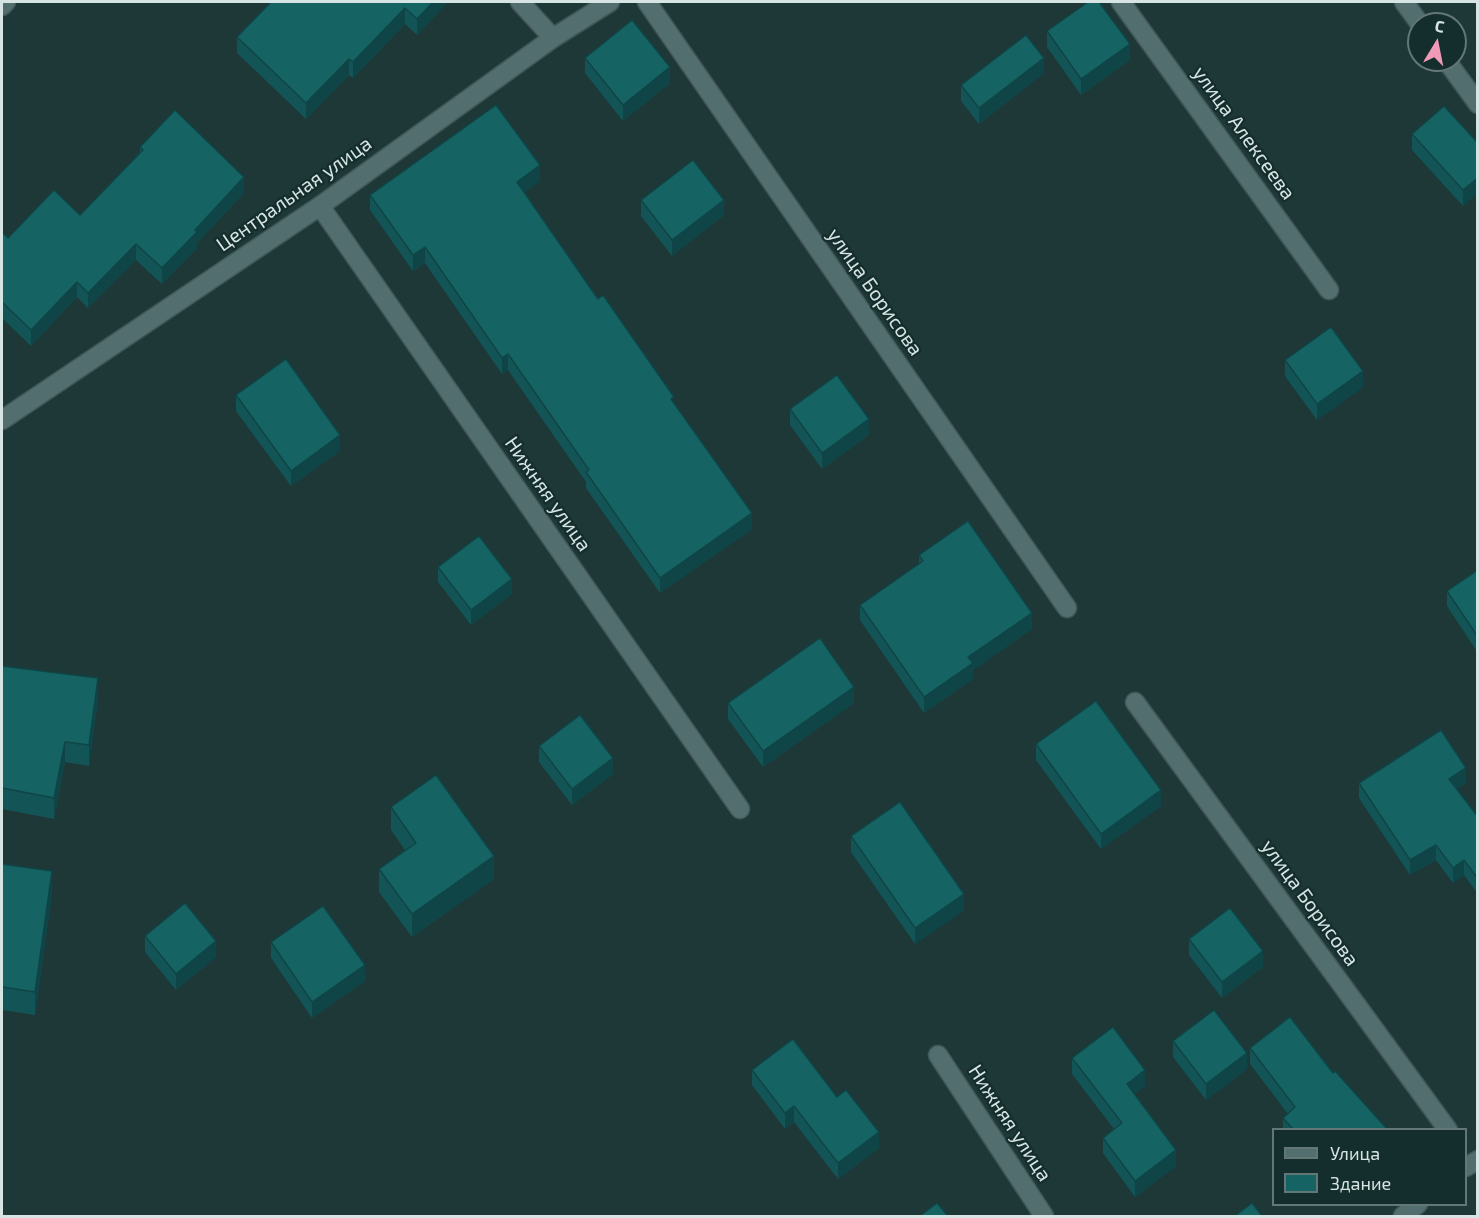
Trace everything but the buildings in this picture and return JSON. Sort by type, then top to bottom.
[{"type":"street","points":[[2,6],[6,2]]},
{"type":"street","points":[[520,2],[553,38]]},
{"type":"street","name":"Центральная улица","points":[[2,420],[320,206],[553,38],[610,2]]},
{"type":"street","name":"улица Борисова","points":[[647,2],[1067,608]]},
{"type":"street","name":"улица Алексеева","points":[[1122,2],[1329,290]]},
{"type":"street","points":[[1455,72],[1478,105]]},
{"type":"street","name":"Нижняя улица","points":[[320,206],[740,809]]},
{"type":"street","name":"улица Борисова","points":[[1135,702],[1447,1128]]},
{"type":"street","name":"Нижняя улица","points":[[938,1055],[1044,1216]]},
{"type":"street","points":[[1403,1216],[1416,1206]]}]
